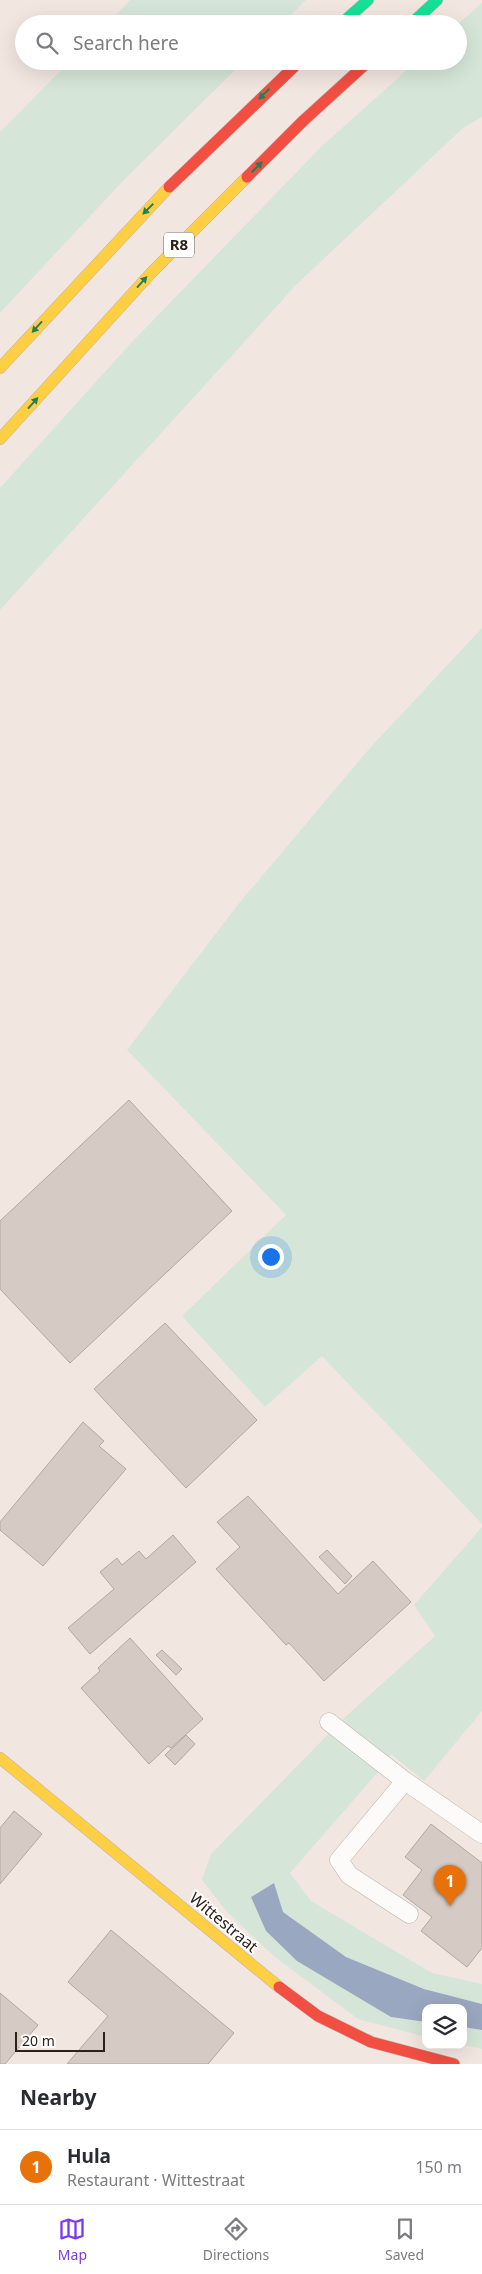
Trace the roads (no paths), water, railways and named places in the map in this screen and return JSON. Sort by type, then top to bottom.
[{"type":"main road","points":[[351,15],[368,0]]},
{"type":"main road","points":[[421,15],[437,0]]},
{"type":"main road","points":[[0,368],[108,249],[290,70]]},
{"type":"main road","name":"R8","points":[[0,439],[152,272],[303,121],[359,70]]},
{"type":"main road","name":"Wittestraat","points":[[0,1758],[261,1974],[318,2016],[371,2042],[454,2064]]},
{"type":"lane","points":[[329,1722],[405,1781],[482,1834]]},
{"type":"lane","points":[[405,1781],[339,1860],[349,1875],[409,1914]]},
{"type":"water","points":[[274,1883],[283,1912],[346,1957],[424,1989],[482,2004],[482,2030],[467,2028],[467,2004],[422,2004],[422,2021],[391,2017],[297,1961],[266,1931],[251,1897]]},
{"type":"place","name":"Hula","points":[[450,1906]]}]
